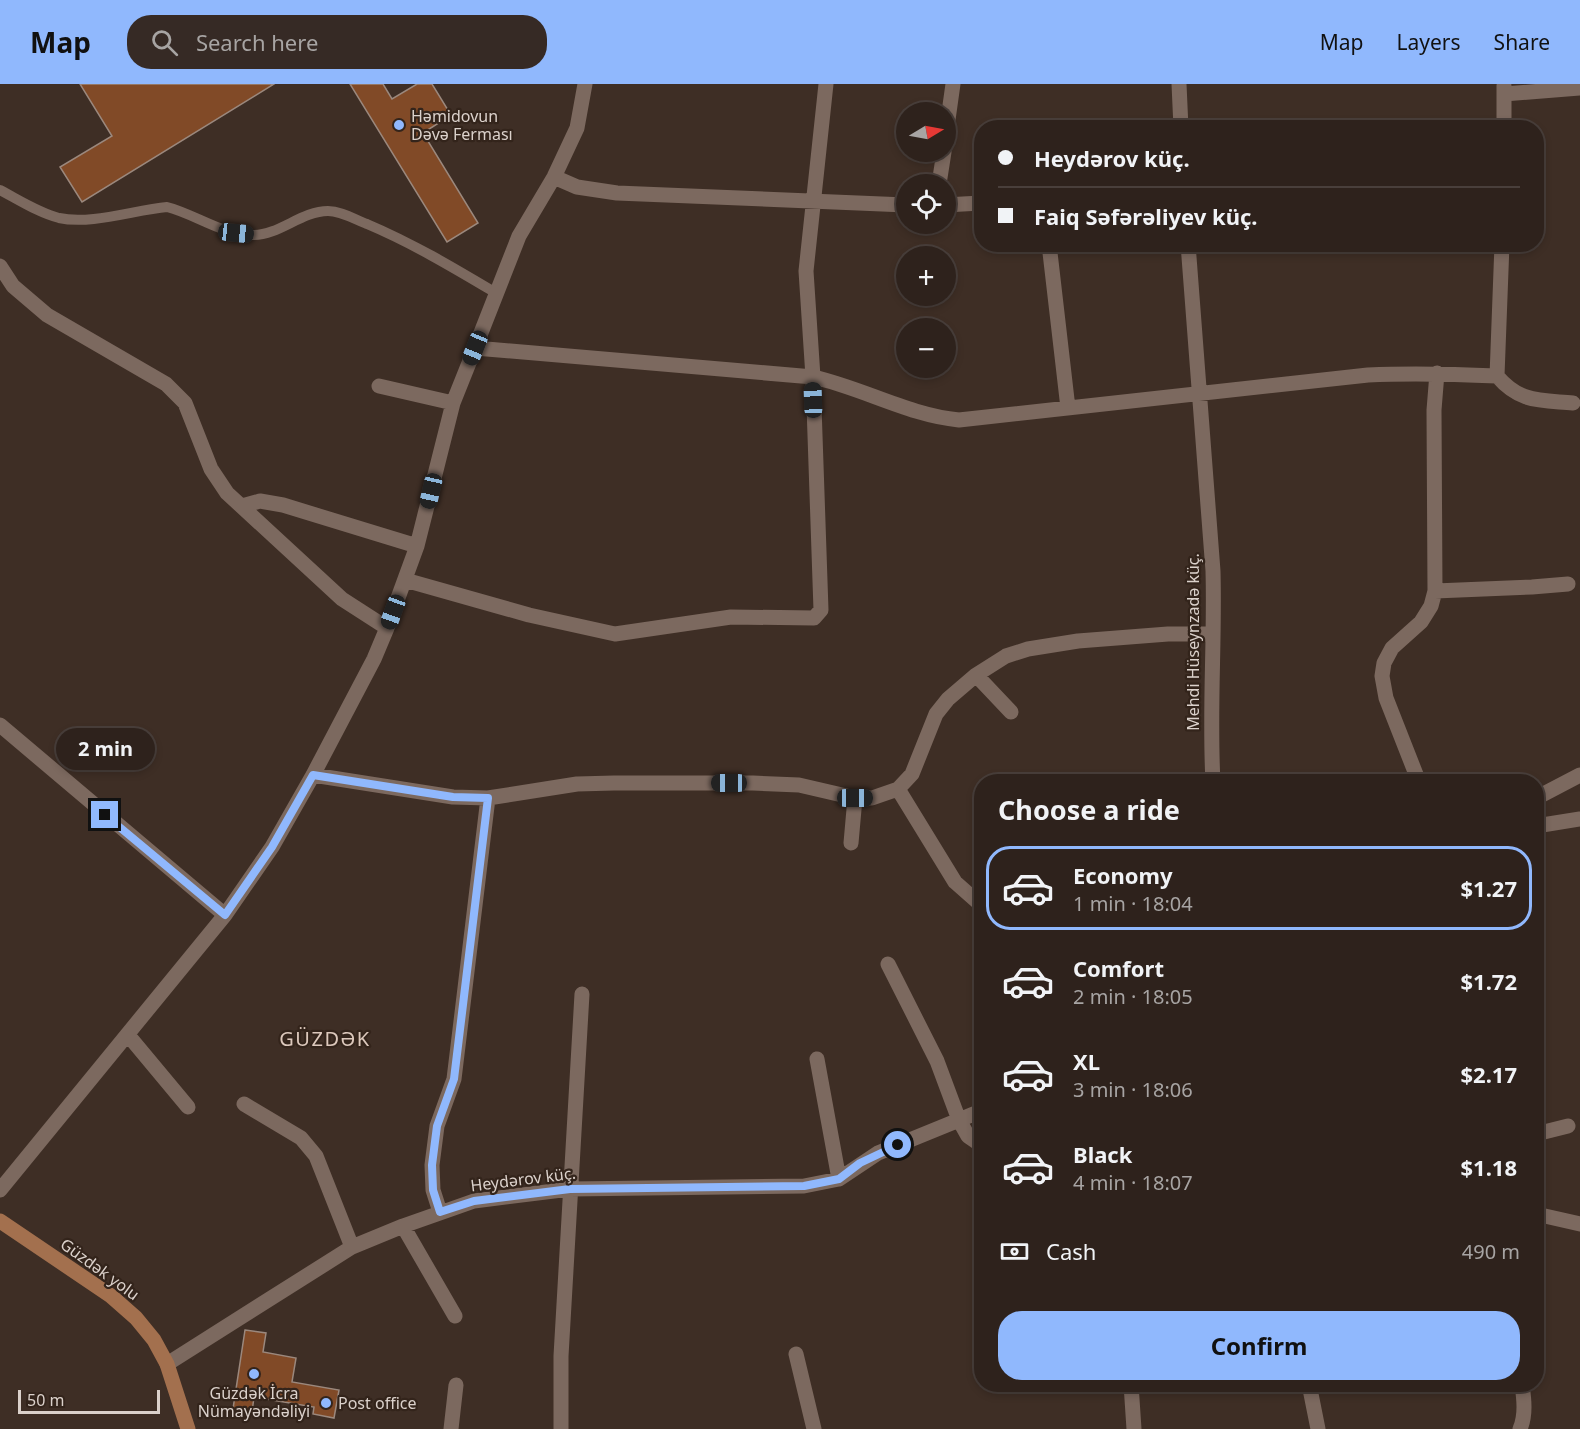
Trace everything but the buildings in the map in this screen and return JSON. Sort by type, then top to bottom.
[{"type":"street","points":[[0,1190],[225,915],[272,847],[313,775],[374,659],[387,628],[417,546],[453,403],[519,236],[554,177],[577,128],[585,84]]},
{"type":"street","points":[[405,580],[529,615],[615,634],[731,617],[814,618],[821,610],[813,377],[806,271],[826,84]]},
{"type":"street","points":[[950,102],[953,84]]},
{"type":"street","points":[[1179,84],[1181,120]]},
{"type":"street","points":[[1504,120],[1504,89],[1580,88]]},
{"type":"street","points":[[554,177],[577,187],[617,193],[896,206]]},
{"type":"street","points":[[956,204],[974,203]]},
{"type":"street","points":[[1050,252],[1068,408]]},
{"type":"street","name":"Mehdi Hüseynzadə küç.","points":[[1189,252],[1212,571],[1213,634],[1210,714],[1214,774]]},
{"type":"street","points":[[1502,252],[1497,376],[1507,389],[1518,395],[1573,403]]},
{"type":"street","points":[[0,266],[13,285],[47,315],[166,384],[185,403],[211,469],[227,492],[342,599],[387,628]]},
{"type":"street","points":[[475,348],[813,377],[842,384],[910,410],[944,419],[977,419],[1368,375],[1437,373],[1497,376]]},
{"type":"street","points":[[1416,774],[1386,698],[1382,676],[1384,663],[1392,648],[1421,622],[1431,606],[1435,591],[1434,410],[1437,373]]},
{"type":"street","points":[[379,386],[453,403]]},
{"type":"street","points":[[242,506],[260,501],[283,505],[417,546]]},
{"type":"street","points":[[1435,591],[1568,584]]},
{"type":"street","points":[[313,775],[453,797],[488,798],[577,784],[753,783],[799,785],[855,798],[872,798],[898,789],[912,774],[936,714],[948,699],[976,675],[1006,656],[1029,649],[1078,641],[1157,635],[1213,634]]},
{"type":"street","points":[[976,675],[1011,712]]},
{"type":"street","points":[[0,725],[225,915]]},
{"type":"street","points":[[1544,794],[1580,776]]},
{"type":"street","points":[[898,789],[955,882],[974,899]]},
{"type":"street","points":[[440,1212],[433,1190],[432,1165],[437,1126],[454,1079],[488,798]]},
{"type":"street","points":[[851,843],[855,798]]},
{"type":"street","points":[[1544,825],[1580,819]]},
{"type":"street","points":[[888,964],[937,1061],[959,1120],[968,1136],[974,1140]]},
{"type":"street","points":[[561,1429],[561,1356],[582,994]]},
{"type":"street","points":[[128,1035],[188,1107]]},
{"type":"street","points":[[817,1059],[839,1179]]},
{"type":"street","points":[[244,1104],[301,1138],[316,1156],[352,1247]]},
{"type":"street","name":"Heydərov küç.","points":[[166,1364],[352,1247],[474,1201],[570,1189],[804,1186],[839,1179],[878,1153],[974,1114]]},
{"type":"street","points":[[1544,1132],[1568,1126]]},
{"type":"street","points":[[1544,1216],[1580,1224]]},
{"type":"street","name":"Güzdək yolu","points":[[0,1221],[119,1303],[136,1318],[154,1340],[166,1364],[188,1429]]},
{"type":"street","points":[[403,1226],[455,1316]]},
{"type":"street","points":[[796,1354],[814,1429]]},
{"type":"street","points":[[451,1429],[456,1385]]},
{"type":"street","points":[[1132,1392],[1134,1429]]},
{"type":"street","points":[[1311,1392],[1318,1429]]},
{"type":"street","points":[[1520,1429],[1523,1423],[1523,1392]]},
{"type":"lane","points":[[0,190],[61,219],[82,219],[166,207],[236,233],[255,235],[273,231],[313,214],[327,211],[342,213],[400,238],[496,293]]},
{"type":"place","name":"Həmidovun Dəvə Ferması","points":[[399,125]]},
{"type":"place","name":"Güzdək İcra Nümayəndəliyi","points":[[254,1374]]},
{"type":"place","name":"Post office","points":[[326,1403]]},
{"type":"district","name":"GÜZDƏK","points":[[325,1039]]},
{"type":"route","points":[[105,815],[225,915],[254,876],[313,775],[453,797],[488,798],[454,1079],[437,1126],[432,1165],[433,1190],[440,1212],[474,1201],[570,1189],[822,1184],[839,1179],[860,1163],[898,1145]]}]
